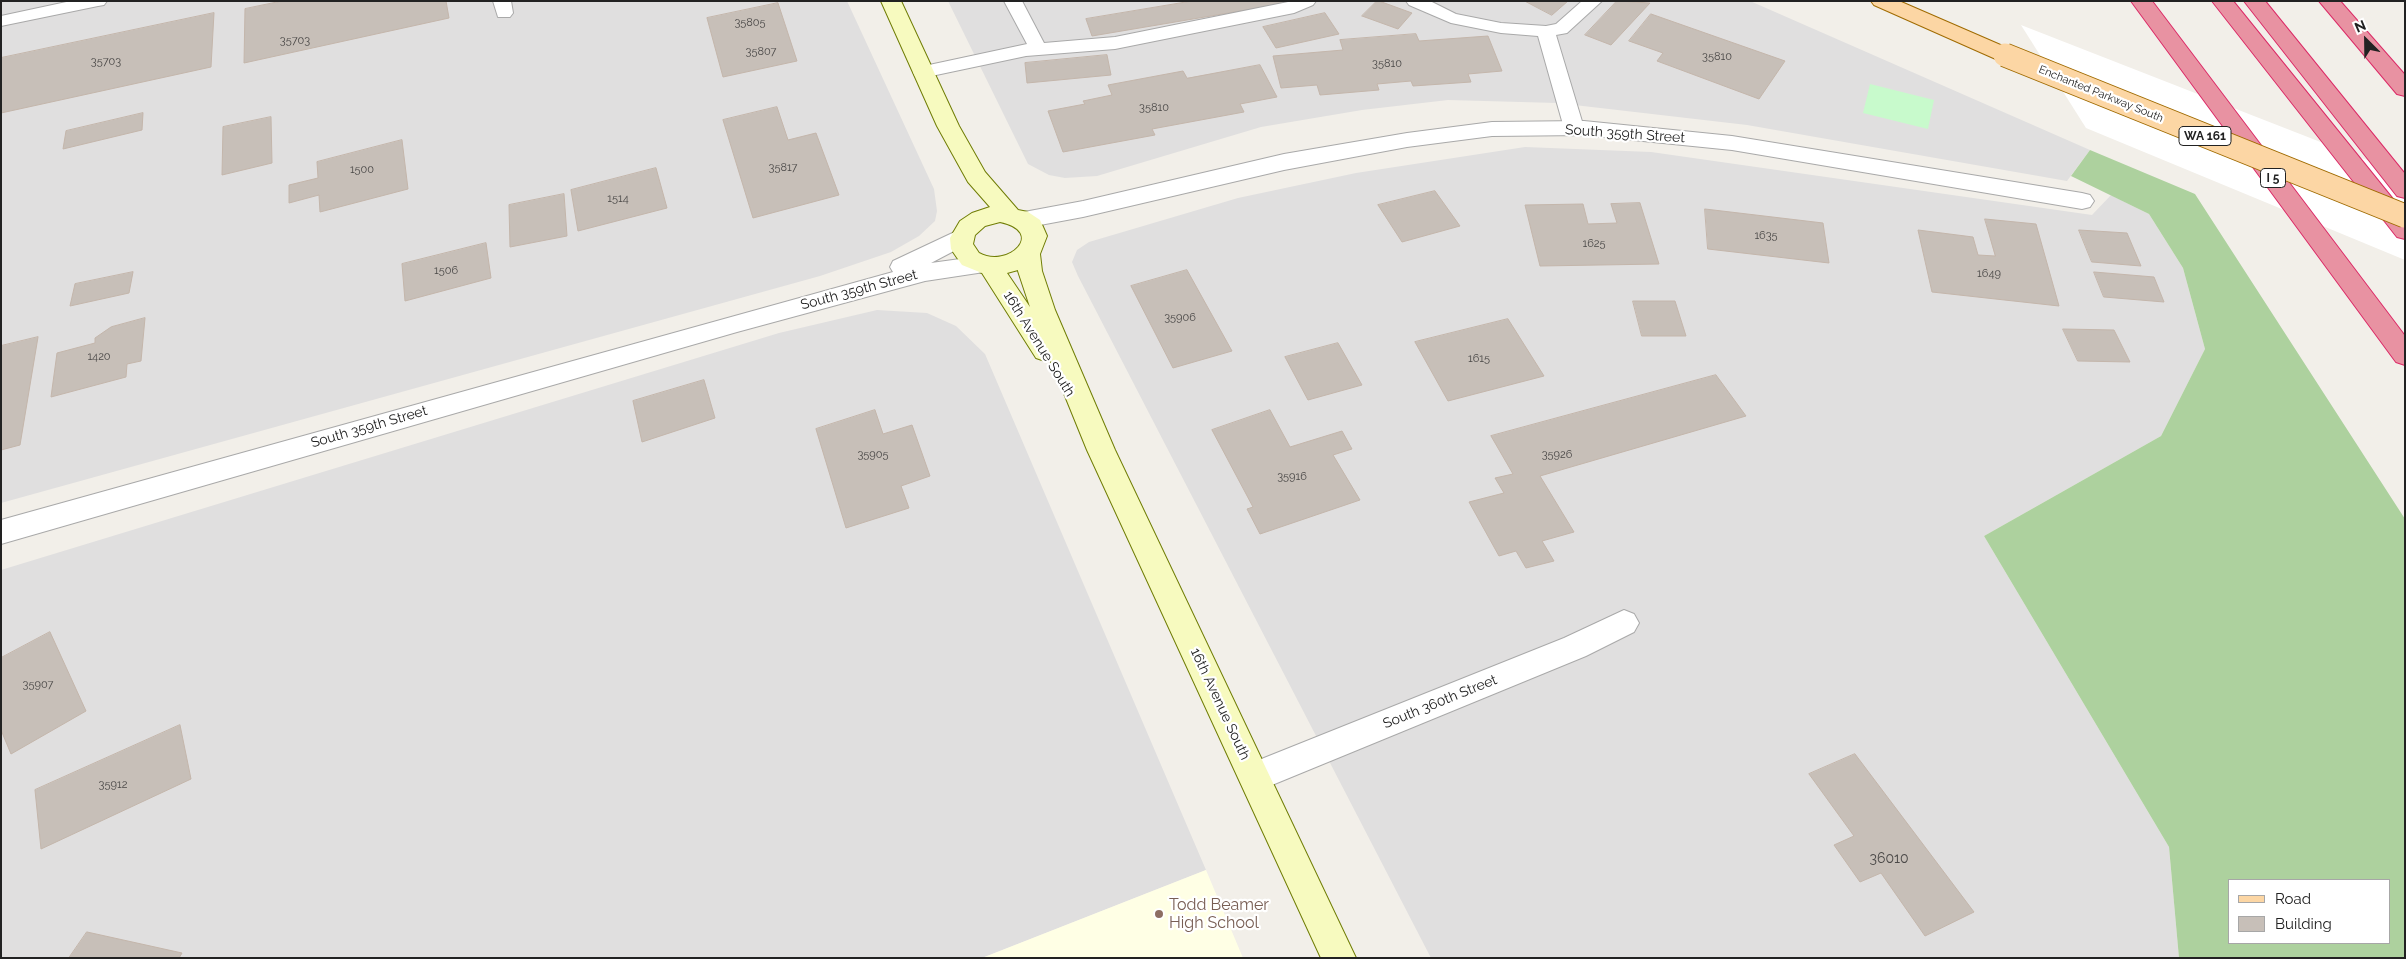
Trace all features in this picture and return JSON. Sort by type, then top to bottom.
[{"type":"highway","name":"I 5","points":[[2141,1],[2405,354]]},
{"type":"highway","points":[[2222,1],[2405,231]]},
{"type":"highway","points":[[2254,1],[2405,190]]},
{"type":"highway","points":[[2329,1],[2405,89]]},
{"type":"main road","name":"Enchanted Parkway South","points":[[1881,1],[2005,55],[2405,216]]},
{"type":"street","points":[[891,1],[948,126],[976,177],[1017,217],[1031,225],[1032,247],[1011,264],[986,266],[972,261],[964,254],[960,246],[967,230],[968,191],[948,126]]},
{"type":"street","name":"South 359th Street","points":[[1017,217],[1083,209],[1284,162],[1407,140],[1492,129],[1574,128],[1732,143],[2082,201]]},
{"type":"street","name":"South 359th Street","points":[[1032,247],[1168,189]]},
{"type":"street","points":[[967,230],[990,215],[1017,217]]},
{"type":"street","name":"South 359th Street","points":[[737,323],[897,269],[967,230]]},
{"type":"street","name":"16th Avenue South","points":[[1032,247],[1030,271],[1043,310],[1101,450],[1339,958]]},
{"type":"street","name":"South 359th Street","points":[[1,532],[737,323],[925,272],[986,266]]},
{"type":"street","name":"16th Avenue South","points":[[986,266],[1027,320],[1101,450]]},
{"type":"street","name":"South 360th Street","points":[[1255,777],[1575,647],[1624,623]]},
{"type":"lane","points":[[7,20],[16,1]]},
{"type":"lane","points":[[7,20],[98,1]]},
{"type":"lane","points":[[1013,1],[1038,49]]},
{"type":"lane","points":[[922,72],[1038,49],[1115,42],[1294,8],[1308,1]]},
{"type":"lane","points":[[1415,1],[1451,18],[1501,28],[1546,31],[1561,29],[1593,1]]},
{"type":"lane","points":[[1546,31],[1574,128]]},
{"type":"shaded area","points":[[1,1],[847,1],[934,189],[937,211],[935,221],[919,236],[891,252],[820,276],[1,503]]},
{"type":"shaded area","points":[[948,1],[1750,1],[2090,150],[2067,181],[1747,125],[1557,103],[1448,100],[1362,110],[1261,127],[1097,176],[1065,178],[1049,175],[1028,164]]},
{"type":"shaded area","points":[[1525,147],[1651,152],[2092,215],[2111,195],[2149,214],[2183,268],[2205,349],[2161,436],[1984,536],[2169,847],[2179,958],[1431,958],[1072,262],[1077,250],[1089,242],[1238,198],[1356,173]]},
{"type":"shaded area","points":[[877,310],[927,313],[956,326],[985,354],[1206,870],[982,958],[1,958],[1,570],[779,333]]},
{"type":"shaded area","name":"Todd Beamer High School","points":[[1206,870],[1243,958],[982,958]]},
{"type":"green space","points":[[1870,84],[1934,100],[1928,129],[1863,113]]},
{"type":"green space","points":[[2090,150],[2195,194],[2405,519],[2405,958],[2179,958],[2169,847],[1984,536],[2161,436],[2205,349],[2183,268],[2149,214],[2071,176]]},
{"type":"pier","points":[[2021,25],[2405,175],[2405,260],[2086,128]]},
{"type":"building","points":[[282,1],[446,1],[449,18],[244,63],[245,9]]},
{"type":"building","points":[[1192,1],[1280,1],[1282,4],[1092,36],[1086,19]]},
{"type":"building","points":[[1377,1],[1412,13],[1398,29],[1362,16]]},
{"type":"building","points":[[1525,1],[1568,1],[1552,15]]},
{"type":"building","points":[[1617,1],[1650,3],[1611,45],[1585,35]]},
{"type":"building","points":[[778,3],[797,61],[723,77],[707,18]]},
{"type":"building","points":[[214,13],[211,67],[1,113],[1,58]]},
{"type":"building","points":[[1325,13],[1339,34],[1276,48],[1263,27]]},
{"type":"building","points":[[1651,14],[1785,61],[1759,99],[1657,61],[1663,53],[1629,41]]},
{"type":"building","points":[[1416,34],[1419,41],[1488,36],[1502,71],[1468,74],[1471,82],[1413,86],[1411,81],[1377,84],[1379,90],[1320,95],[1317,85],[1281,88],[1273,56],[1343,50],[1340,40]]},
{"type":"building","points":[[1107,55],[1111,75],[1027,83],[1025,63]]},
{"type":"building","points":[[1260,65],[1277,97],[1240,104],[1244,112],[1152,129],[1155,135],[1063,152],[1048,111],[1085,104],[1083,101],[1112,95],[1108,85],[1183,71],[1187,78]]},
{"type":"building","points":[[777,107],[788,140],[816,133],[839,195],[753,218],[723,120]]},
{"type":"building","points":[[143,113],[142,130],[63,149],[66,131]]},
{"type":"building","points":[[271,117],[272,163],[222,175],[223,127]]},
{"type":"building","points":[[402,140],[408,189],[320,212],[319,195],[289,203],[289,185],[318,178],[317,162]]},
{"type":"building","points":[[656,168],[667,208],[578,231],[571,190]]},
{"type":"building","points":[[1435,191],[1460,226],[1402,242],[1378,205]]},
{"type":"building","points":[[564,194],[567,236],[510,247],[509,205]]},
{"type":"building","points":[[1640,203],[1659,264],[1540,266],[1525,205],[1583,204],[1588,224],[1617,223],[1611,204]]},
{"type":"building","points":[[1705,209],[1823,223],[1829,263],[1708,249]]},
{"type":"building","points":[[1985,219],[2036,224],[2059,306],[1932,292],[1918,230],[1973,237],[1978,255],[1995,256]]},
{"type":"building","points":[[2079,230],[2127,233],[2141,266],[2092,262]]},
{"type":"building","points":[[486,243],[491,278],[405,301],[402,264]]},
{"type":"building","points":[[1187,270],[1232,351],[1173,368],[1131,286]]},
{"type":"building","points":[[133,272],[129,293],[70,306],[75,284]]},
{"type":"building","points":[[2094,272],[2154,277],[2164,302],[2104,297]]},
{"type":"building","points":[[1633,301],[1675,301],[1686,336],[1642,336]]},
{"type":"building","points":[[145,318],[141,361],[127,364],[126,377],[51,397],[57,353],[95,343],[95,338],[111,327]]},
{"type":"building","points":[[1508,319],[1544,376],[1448,401],[1415,342]]},
{"type":"building","points":[[2063,329],[2114,330],[2130,362],[2078,361]]},
{"type":"building","points":[[38,337],[20,445],[1,450],[1,346]]},
{"type":"building","points":[[1338,343],[1362,385],[1308,400],[1285,357]]},
{"type":"building","points":[[1716,375],[1746,416],[1540,476],[1574,532],[1542,541],[1554,561],[1526,568],[1516,551],[1499,556],[1469,502],[1504,493],[1495,478],[1513,474],[1491,436]]},
{"type":"building","points":[[704,380],[715,418],[642,442],[633,401]]},
{"type":"building","points":[[875,410],[883,434],[912,425],[930,476],[901,486],[909,508],[846,528],[816,429]]},
{"type":"building","points":[[1270,410],[1290,447],[1342,431],[1352,449],[1333,455],[1360,500],[1260,534],[1247,509],[1253,507],[1212,430]]},
{"type":"building","points":[[50,632],[86,711],[11,754],[1,730],[1,658]]},
{"type":"building","points":[[180,725],[191,779],[41,849],[35,790]]},
{"type":"building","points":[[1855,754],[1974,912],[1925,936],[1881,873],[1860,882],[1834,845],[1854,836],[1809,774]]},
{"type":"building","points":[[87,932],[182,953],[179,958],[69,958]]},
{"type":"place","name":"Todd Beamer High School","points":[[1159,914]]}]
